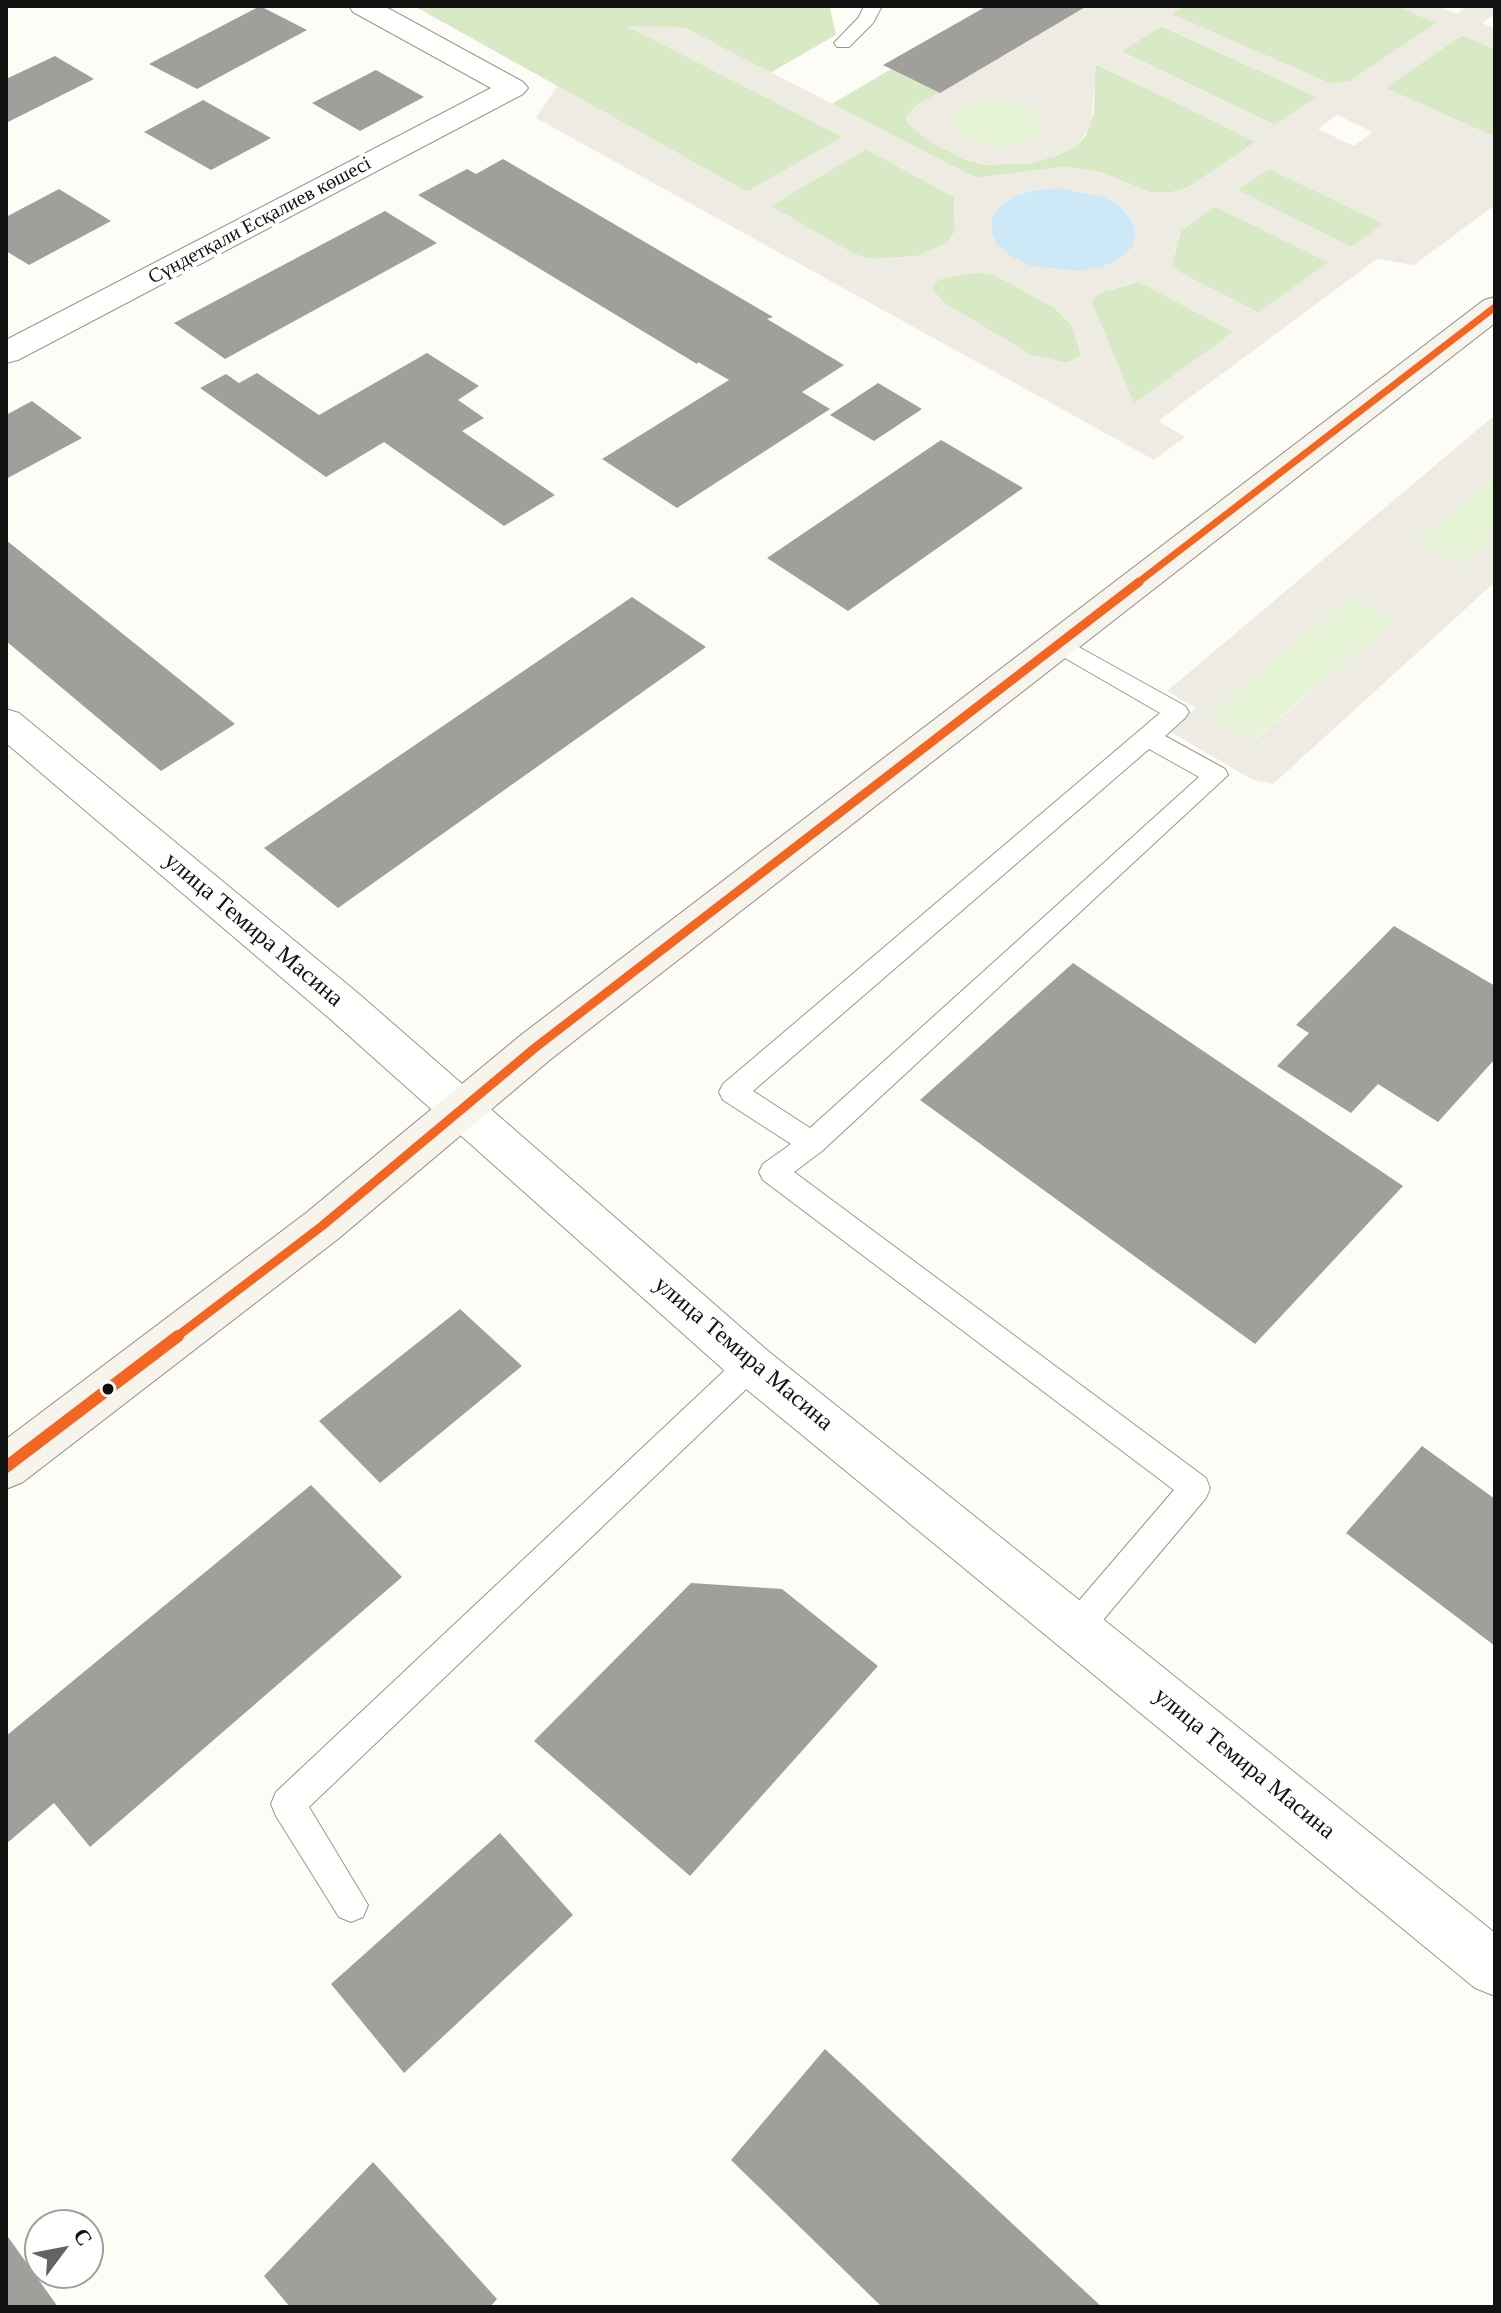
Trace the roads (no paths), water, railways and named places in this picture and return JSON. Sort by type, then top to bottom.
[{"type":"main road","points":[[6,1467],[322,1226],[536,1047],[1495,307]]},
{"type":"street","name":"Сүндетқали Есқалиев көшесі","points":[[6,353],[513,88],[363,6]]},
{"type":"street","name":"улица Темира Масина","points":[[6,722],[344,1006],[751,1365],[1495,1968]]},
{"type":"lane","points":[[843,43],[867,19],[873,6]]},
{"type":"lane","points":[[812,1143],[733,1092],[1177,712],[1059,644]]},
{"type":"lane","points":[[1076,1628],[1195,1488],[773,1172],[812,1143],[1216,775],[1147,737]]},
{"type":"lane","points":[[351,1905],[288,1804],[751,1365]]},
{"type":"water","points":[[1058,188],[1103,197],[1120,207],[1131,219],[1136,233],[1132,247],[1120,258],[1102,267],[1079,271],[1031,266],[997,245],[991,232],[992,218],[1000,206],[1015,196]]}]
